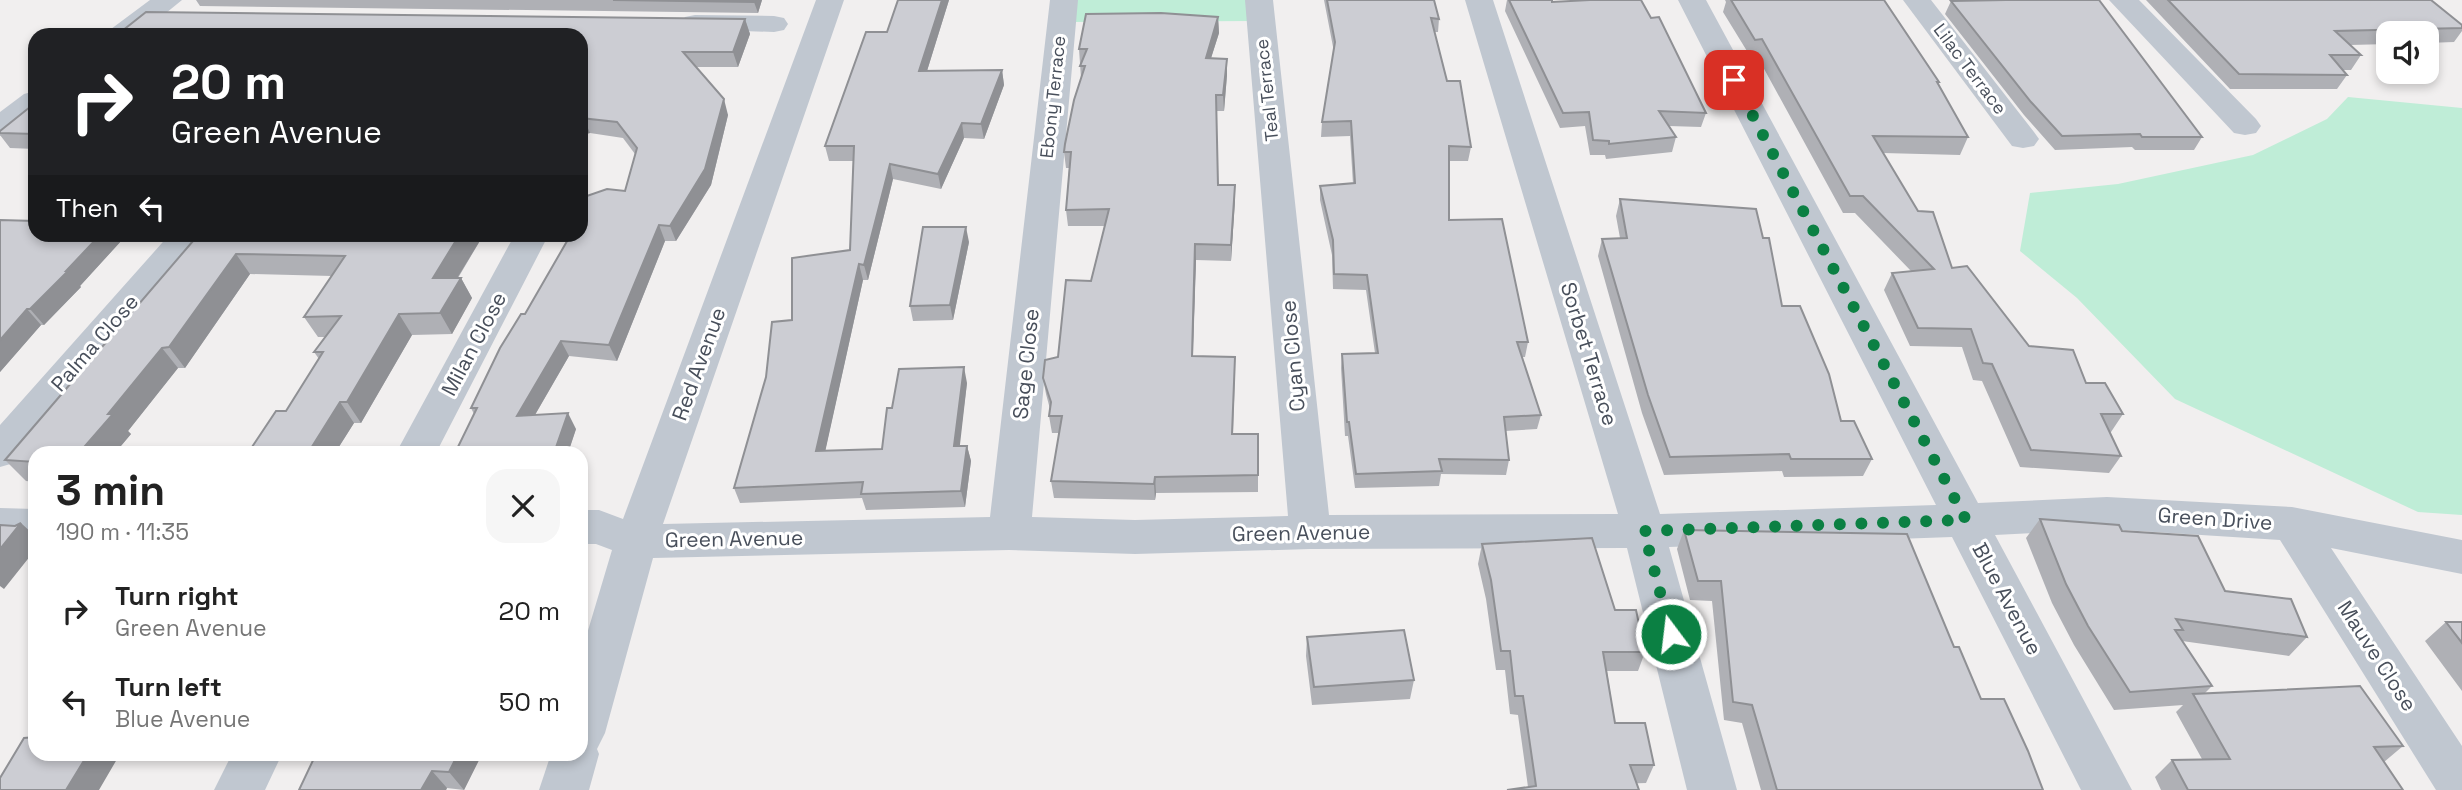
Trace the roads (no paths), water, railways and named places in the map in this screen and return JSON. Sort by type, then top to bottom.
[{"type":"street","name":"Red Avenue","points":[[588,709],[636,541],[830,0]]},
{"type":"street","name":"Ebony Terrace","points":[[1042,194],[1063,0]]},
{"type":"street","name":"Teal Terrace","points":[[1259,0],[1276,180]]},
{"type":"street","name":"Sorbet Terrace","points":[[1479,0],[1644,531],[1712,790]]},
{"type":"street","name":"Blue Avenue","points":[[1692,0],[2107,790]]},
{"type":"street","name":"Lilac Terrace","points":[[1917,0],[2023,138]]},
{"type":"street","points":[[2123,0],[2245,126]]},
{"type":"street","points":[[134,28],[167,11]]},
{"type":"street","points":[[666,23],[774,24]]},
{"type":"street","points":[[0,127],[28,105]]},
{"type":"street","name":"Cyan Close","points":[[1276,180],[1310,532]]},
{"type":"street","name":"Sage Close","points":[[1009,533],[1042,194]]},
{"type":"street","name":"Palma Close","points":[[0,452],[182,242]]},
{"type":"street","name":"Milan Close","points":[[420,446],[528,242]]},
{"type":"street","name":"Green Drive","points":[[1966,520],[2106,513],[2292,524],[2462,557]]},
{"type":"street","name":"Green Avenue","points":[[636,541],[1009,533],[1135,537],[1310,532],[1644,531],[1966,520]]},
{"type":"street","name":"Mauve Close","points":[[2292,524],[2462,788]]},
{"type":"street","points":[[0,525],[28,526]]},
{"type":"street","points":[[588,527],[599,527],[636,541]]},
{"type":"street","points":[[239,790],[254,761]]},
{"type":"street","points":[[564,790],[573,761]]}]
